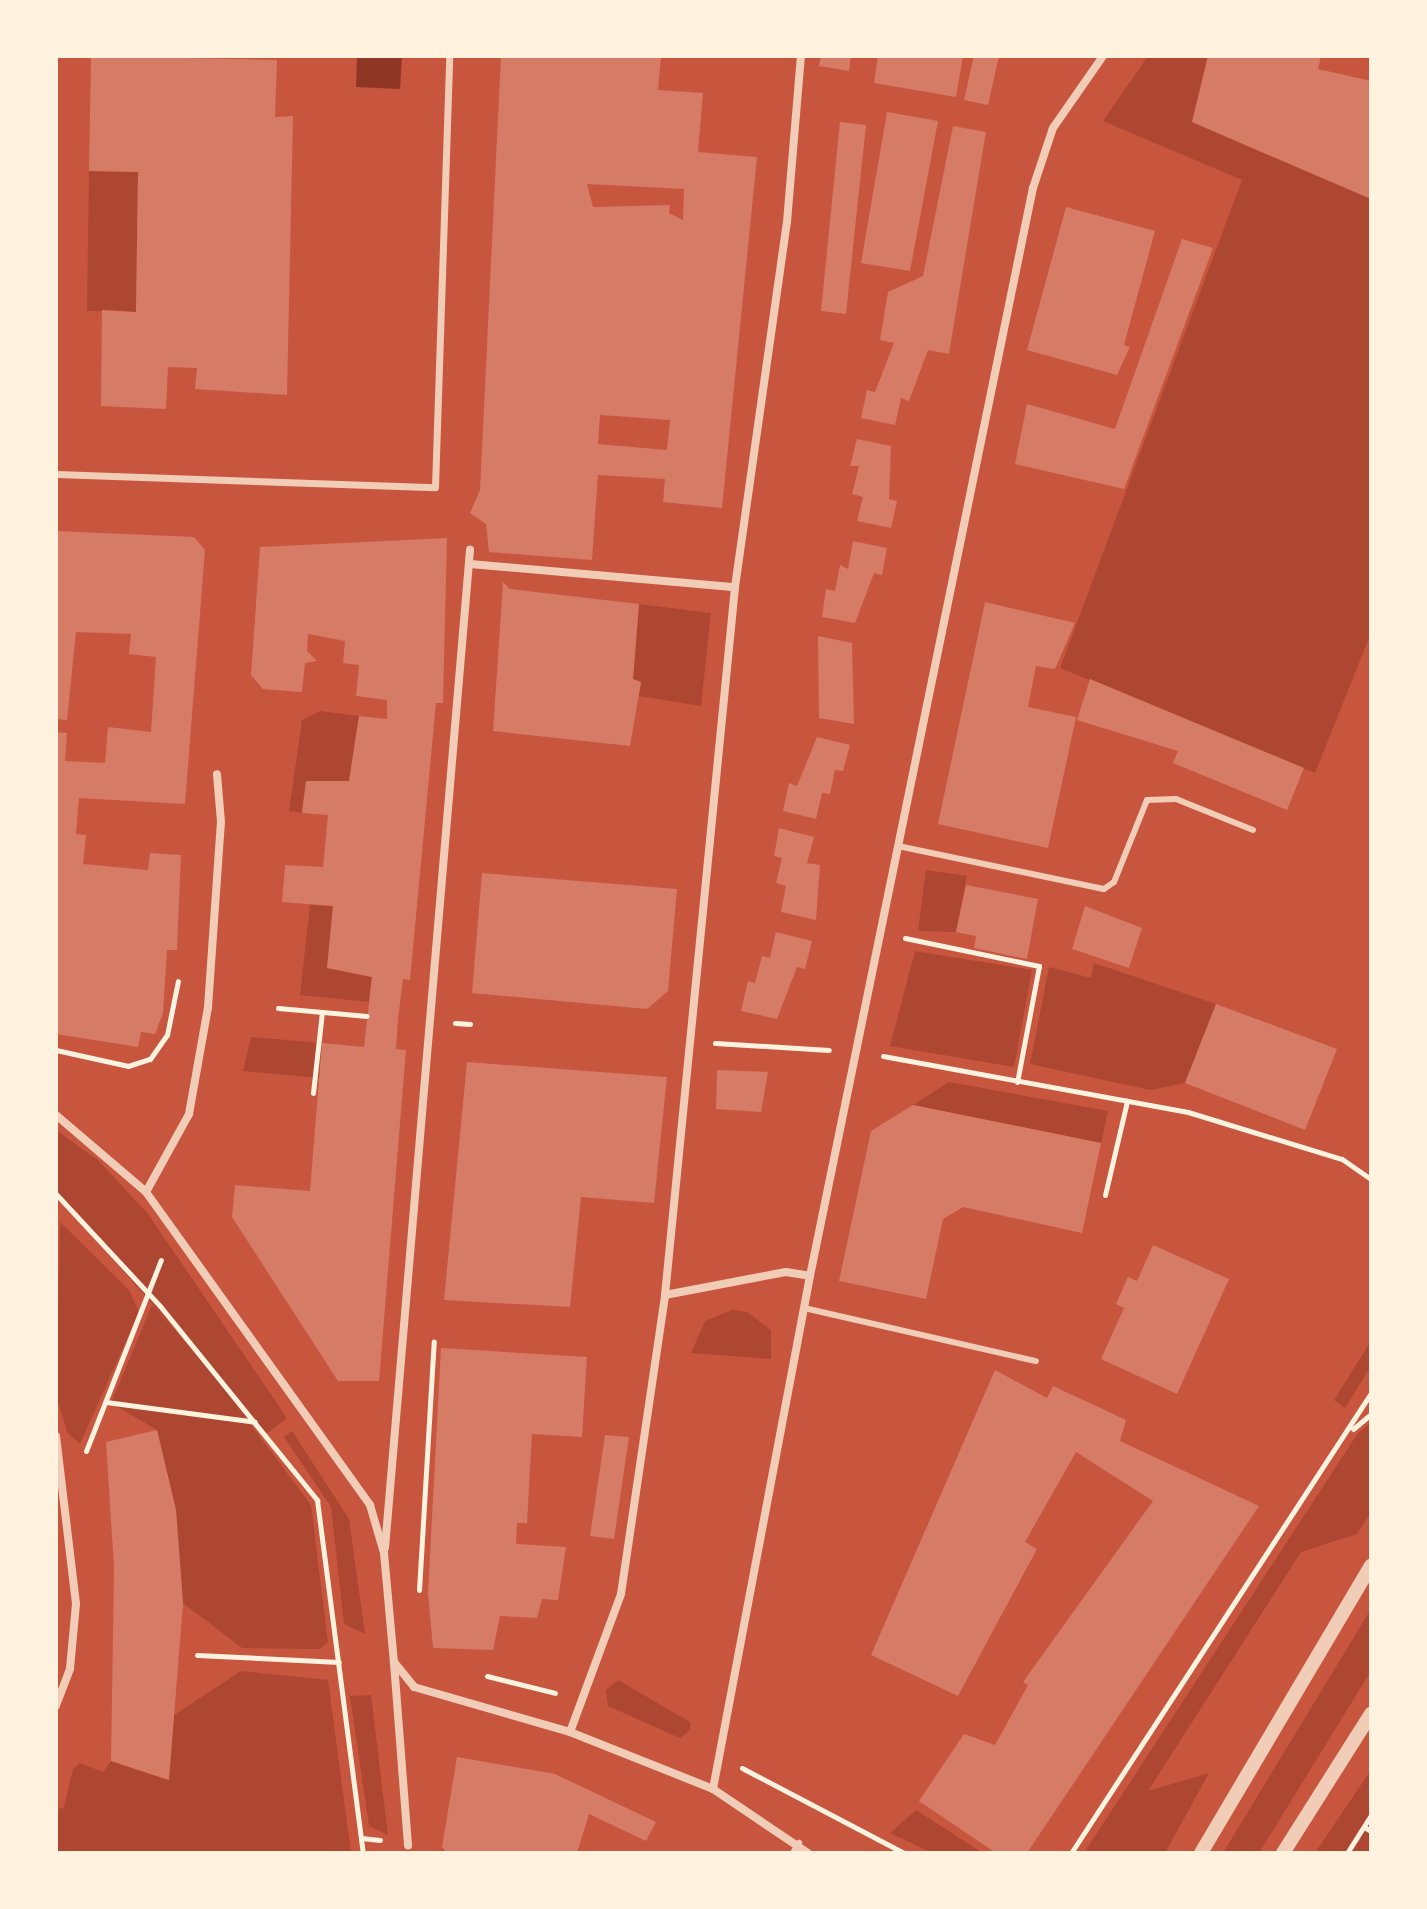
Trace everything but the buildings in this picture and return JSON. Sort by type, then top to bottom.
[{"type":"street","points":[[56,474],[435,487],[449,56]]},
{"type":"street","points":[[570,1732],[621,1594],[665,1295],[735,587],[787,222],[801,56]]},
{"type":"street","points":[[713,1789],[714,1757],[810,1276],[1033,188],[1053,128],[1103,56]]},
{"type":"street","points":[[408,1845],[384,1553],[470,550]]},
{"type":"street","points":[[470,564],[735,587]]},
{"type":"street","points":[[146,1192],[189,1114],[208,1007],[221,822],[217,774]]},
{"type":"street","points":[[56,1115],[146,1192],[370,1505],[384,1553]]},
{"type":"street","points":[[665,1295],[786,1272],[810,1276]]},
{"type":"street","points":[[56,1436],[76,1604],[70,1669],[56,1706]]},
{"type":"street","points":[[1201,1853],[1371,1565]]},
{"type":"street","points":[[394,1662],[414,1687],[437,1698],[570,1732],[713,1789],[799,1843],[808,1853]]},
{"type":"street","points":[[1283,1853],[1371,1714]]},
{"type":"lane","points":[[898,846],[1104,889],[1114,882],[1147,800],[1176,799],[1253,830]]},
{"type":"lane","points":[[804,1308],[1036,1361]]},
{"type":"lane","points":[[793,1853],[799,1843]]},
{"type":"path","points":[[880,933],[1039,966],[1017,1082]]},
{"type":"path","points":[[56,1050],[128,1066],[150,1059],[167,1035],[179,975]]},
{"type":"path","points":[[278,1008],[367,1016]]},
{"type":"path","points":[[459,1039],[461,1008]]},
{"type":"path","points":[[313,1093],[322,1012]]},
{"type":"path","points":[[690,1041],[857,1051],[1127,1101],[1342,1159],[1371,1179]]},
{"type":"path","points":[[1105,1195],[1127,1101]]},
{"type":"path","points":[[56,1194],[150,1295],[317,1500],[363,1853]]},
{"type":"path","points":[[63,1475],[90,1447],[150,1295],[171,1226]]},
{"type":"path","points":[[417,1608],[435,1331]]},
{"type":"path","points":[[1071,1853],[1349,1432],[1371,1393]]},
{"type":"path","points":[[106,1402],[256,1422]]},
{"type":"path","points":[[1349,1432],[1371,1414]]},
{"type":"path","points":[[197,1655],[339,1662]]},
{"type":"path","points":[[471,1672],[552,1692],[582,1704]]},
{"type":"path","points":[[552,1692],[566,1687]]},
{"type":"path","points":[[714,1757],[904,1853]]},
{"type":"path","points":[[1347,1853],[1371,1815]]},
{"type":"path","points":[[1364,1827],[1371,1831]]},
{"type":"shaded area","points":[[357,56],[402,56],[400,89],[356,87]]},
{"type":"shaded area","points":[[1148,56],[1208,56],[1192,122],[1371,199],[1371,633],[1315,773],[1060,668],[1242,180],[1103,121]]},
{"type":"shaded area","points":[[89,171],[138,172],[136,312],[87,311]]},
{"type":"shaded area","points":[[639,604],[711,613],[701,706],[639,696],[641,682],[633,679]]},
{"type":"shaded area","points":[[320,711],[359,716],[349,781],[306,781],[302,813],[289,811],[302,720]]},
{"type":"shaded area","points":[[926,870],[967,876],[956,932],[918,931]]},
{"type":"shaded area","points":[[310,905],[333,906],[327,968],[372,977],[369,1002],[300,995]]},
{"type":"shaded area","points":[[915,951],[1032,970],[1014,1067],[890,1046]]},
{"type":"shaded area","points":[[1094,963],[1216,1004],[1185,1083],[1150,1090],[1030,1064],[1049,967],[1091,978]]},
{"type":"shaded area","points":[[251,1037],[322,1043],[319,1078],[243,1071]]},
{"type":"shaded area","points":[[949,1082],[1108,1111],[1101,1143],[913,1105]]},
{"type":"shaded area","points":[[56,1130],[98,1160],[148,1214],[287,1418],[266,1434],[249,1422],[311,1505],[328,1642],[320,1649],[242,1648],[183,1603],[176,1510],[157,1430],[111,1403],[152,1305],[229,1391],[56,1195]]},
{"type":"shaded area","points":[[60,1222],[129,1290],[139,1312],[80,1444],[67,1432],[56,1395]]},
{"type":"shaded area","points":[[732,1310],[747,1312],[771,1330],[771,1359],[691,1353],[705,1321]]},
{"type":"shaded area","points":[[1371,1341],[1371,1366],[1345,1408],[1334,1400]]},
{"type":"shaded area","points":[[1371,1423],[1371,1512],[1357,1534],[1301,1552],[1148,1791],[1209,1773],[1165,1853],[1084,1853],[1358,1433]]},
{"type":"shaded area","points":[[292,1431],[349,1519],[365,1634],[344,1624],[331,1507],[284,1437]]},
{"type":"shaded area","points":[[1371,1609],[1371,1671],[1259,1853],[1223,1853]]},
{"type":"shaded area","points":[[241,1671],[328,1680],[351,1853],[56,1853],[56,1810],[64,1807],[73,1769],[80,1763],[103,1772],[111,1761],[168,1780],[174,1715]]},
{"type":"shaded area","points":[[618,1680],[690,1722],[690,1730],[680,1738],[608,1706],[606,1690]]},
{"type":"shaded area","points":[[371,1695],[388,1835],[369,1826],[350,1696]]},
{"type":"shaded area","points":[[1371,1770],[1371,1853],[1315,1853]]},
{"type":"shaded area","points":[[916,1810],[983,1853],[932,1853],[890,1833]]}]
